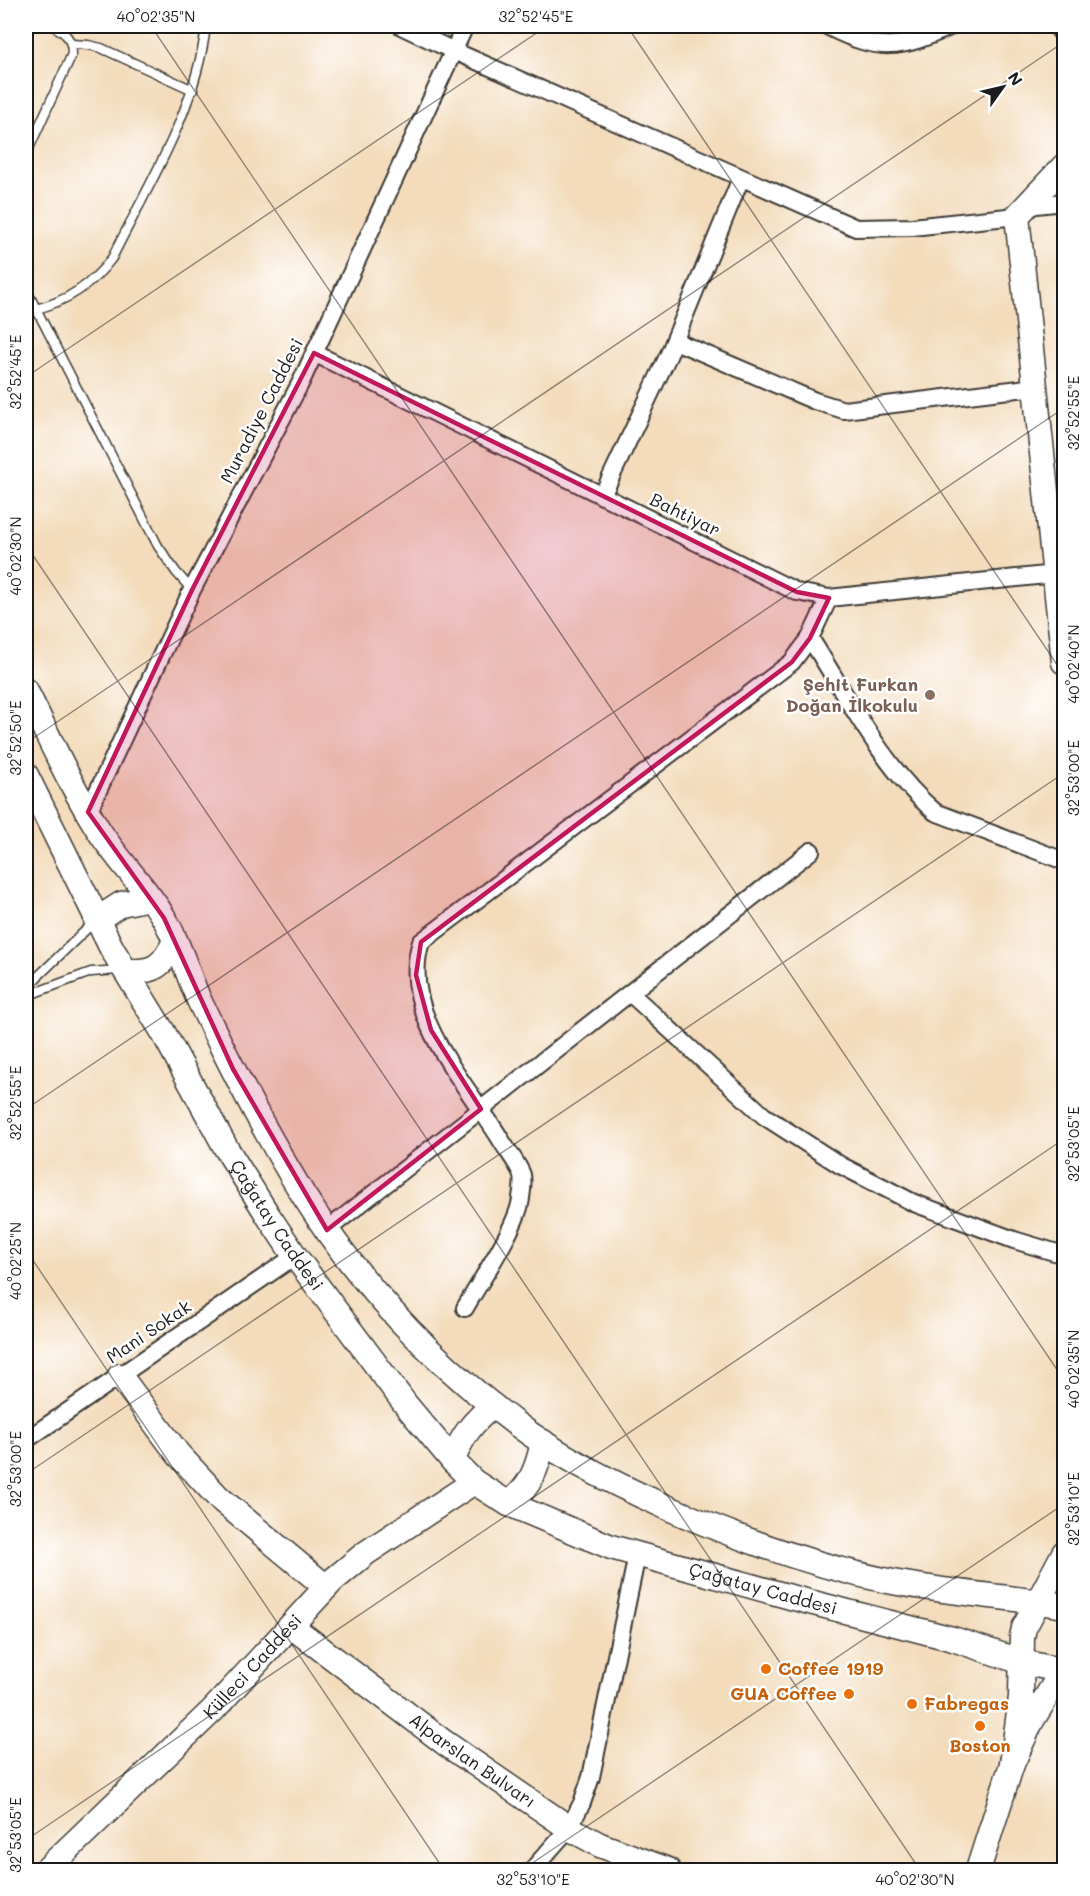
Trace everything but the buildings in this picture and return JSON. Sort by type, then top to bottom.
[{"type":"main road","points":[[1065,166],[1022,211],[1035,387],[1060,574],[1065,662]]},
{"type":"main road","points":[[26,691],[88,812],[114,854],[164,918],[195,992],[232,1069],[285,1165],[327,1230],[395,1314],[427,1347],[493,1406],[543,1442],[632,1492],[761,1546],[888,1581],[967,1594],[1065,1606]]},
{"type":"main road","name":"Çağatay Caddesi","points":[[26,775],[96,920],[163,1032],[226,1148],[296,1256],[406,1405],[453,1461],[474,1482],[509,1504],[581,1535],[638,1555],[953,1639],[1022,1662],[1064,1670]]},
{"type":"main road","points":[[96,920],[121,904],[150,898]]},
{"type":"main road","points":[[126,971],[139,972],[158,966],[175,941]]},
{"type":"main road","points":[[120,1376],[178,1454],[219,1498],[326,1587]]},
{"type":"main road","points":[[453,1461],[467,1431],[479,1416],[493,1406]]},
{"type":"main road","points":[[509,1504],[527,1486],[539,1461],[543,1442]]},
{"type":"main road","name":"Külleci Caddesi","points":[[46,1870],[213,1710],[346,1568],[474,1482]]},
{"type":"main road","points":[[1012,1764],[1021,1697],[1023,1628],[1036,1601],[1065,1553]]},
{"type":"main road","name":"Alparslan Bulvarı","points":[[291,1626],[445,1743],[569,1828],[600,1845],[625,1864],[668,1870]]},
{"type":"main road","points":[[978,1870],[1012,1764],[1031,1722],[1064,1670]]},
{"type":"street","points":[[401,26],[856,228],[912,227],[1022,211],[1065,202]]},
{"type":"street","name":"Muradiye Caddesi","points":[[88,812],[192,590],[314,353],[465,26]]},
{"type":"street","points":[[827,26],[874,45],[896,46],[926,38],[952,26]]},
{"type":"street","points":[[1056,26],[1065,36]]},
{"type":"street","points":[[602,496],[675,341],[741,178]]},
{"type":"street","points":[[675,341],[815,401],[844,410],[1035,387]]},
{"type":"street","name":"Bahtiyar","points":[[314,353],[797,592],[829,598],[1060,574]]},
{"type":"street","points":[[465,1308],[510,1228],[521,1201],[522,1174],[444,1056],[431,1030],[421,1002],[416,975],[416,956],[420,942],[792,662],[810,638],[829,598]]},
{"type":"street","points":[[810,638],[892,768],[935,812],[1065,861]]},
{"type":"street","points":[[327,1230],[811,851]]},
{"type":"street","points":[[630,993],[764,1116],[840,1166],[914,1203],[1014,1240],[1065,1255]]},
{"type":"street","name":"Mani Sokak","points":[[26,1440],[296,1256]]},
{"type":"street","points":[[532,1870],[569,1828],[582,1803],[591,1777],[638,1555]]},
{"type":"lane","points":[[26,155],[72,54],[72,44],[64,32],[53,26]]},
{"type":"lane","points":[[36,309],[75,295],[96,278],[108,263],[182,118],[193,90],[203,50],[206,26]]},
{"type":"lane","points":[[72,44],[101,48],[193,90]]},
{"type":"lane","points":[[26,289],[158,546],[192,590]]},
{"type":"lane","points":[[26,988],[96,920]]},
{"type":"lane","points":[[26,996],[91,972],[114,969],[126,971]]},
{"type":"highlighted area","points":[[314,353],[797,592],[829,598],[810,638],[792,662],[421,942],[416,975],[431,1030],[481,1109],[327,1230],[233,1069],[164,918],[88,812],[192,590]]},
{"type":"place","name":"Şehit Furkan Doğan İlkokulu","points":[[930,695]]},
{"type":"place","name":"Coffee 1919","points":[[766,1669]]},
{"type":"place","name":"GUA Coffee","points":[[849,1694]]},
{"type":"place","name":"Fabregas","points":[[912,1704]]},
{"type":"place","name":"Boston","points":[[980,1726]]}]
